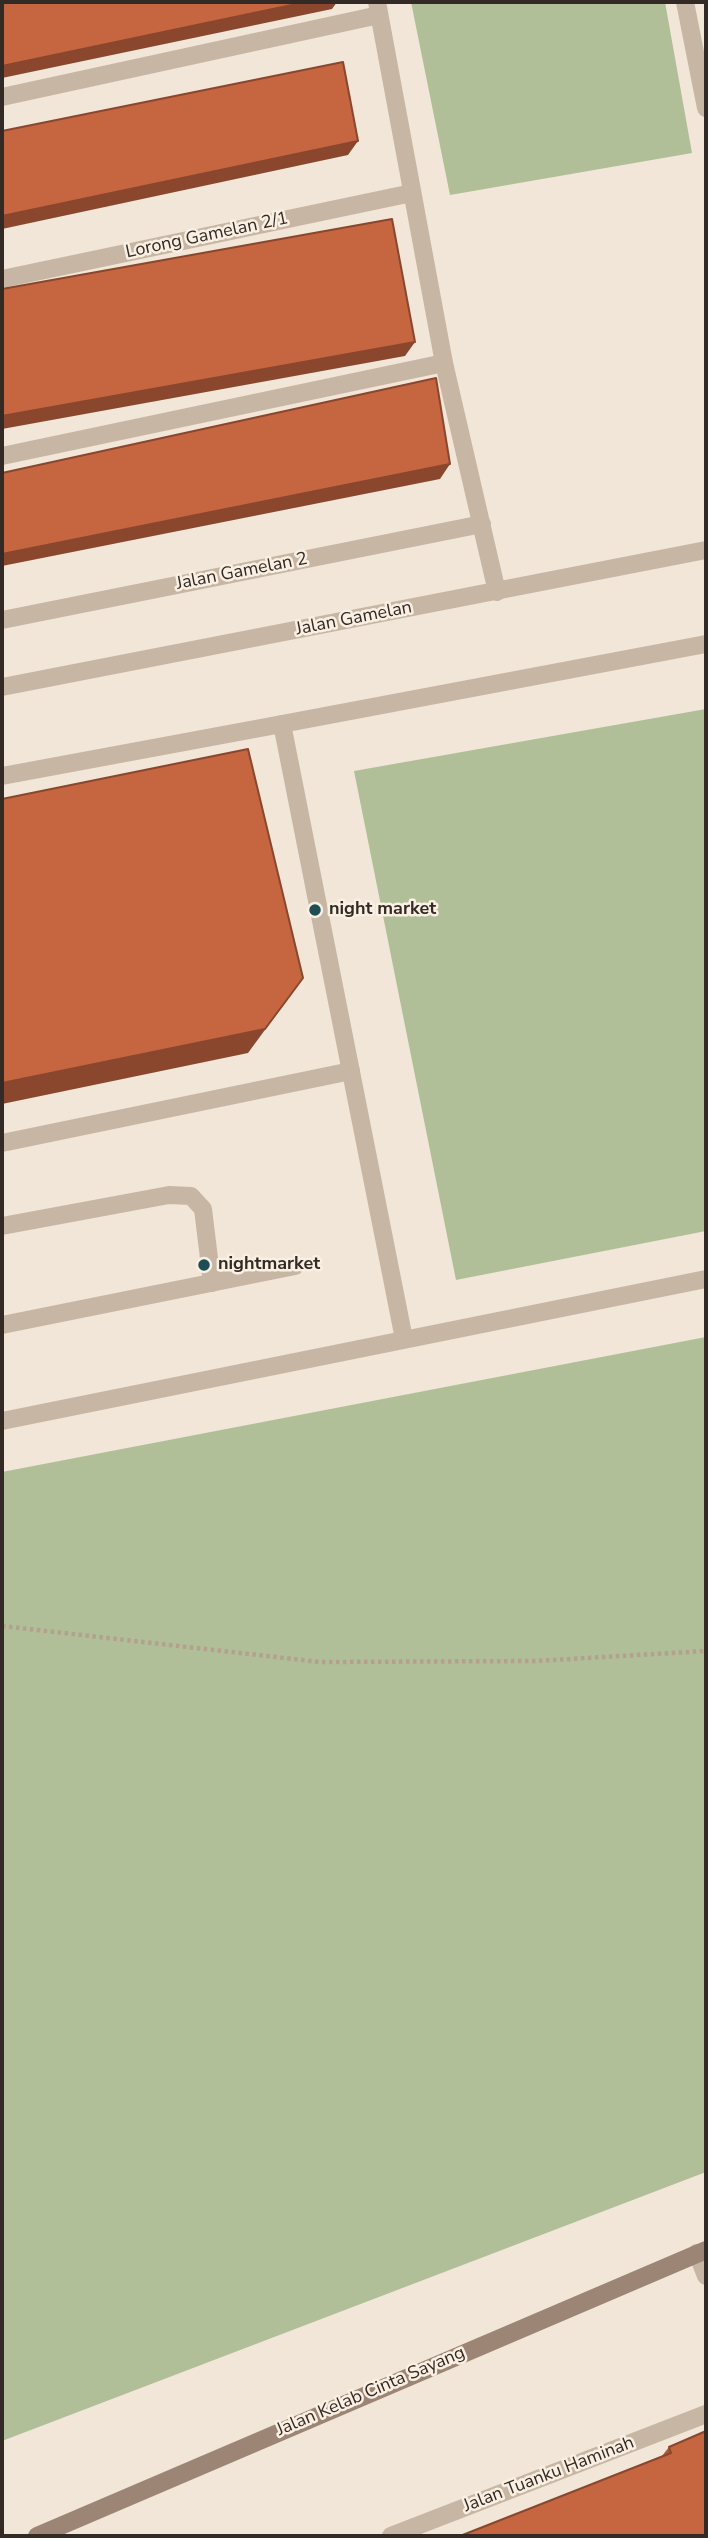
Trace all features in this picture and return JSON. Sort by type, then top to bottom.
[{"type":"main road","name":"Jalan Kelab Cinta Sayang","points":[[37,2536],[702,2252]]},
{"type":"street","points":[[685,2],[702,64],[706,108]]},
{"type":"street","points":[[2,97],[378,8],[444,363],[497,592]]},
{"type":"street","name":"Lorong Gamelan 2/1","points":[[2,279],[412,193]]},
{"type":"street","points":[[2,456],[444,363]]},
{"type":"street","name":"Jalan Gamelan 2","points":[[2,620],[482,524]]},
{"type":"street","name":"Jalan Gamelan","points":[[2,687],[706,550]]},
{"type":"street","points":[[2,776],[706,644]]},
{"type":"street","points":[[282,724],[404,1339]]},
{"type":"street","points":[[2,1143],[351,1071]]},
{"type":"street","points":[[2,1227],[169,1195],[191,1196],[203,1209],[212,1283]]},
{"type":"street","points":[[2,1325],[295,1266]]},
{"type":"street","points":[[2,1421],[706,1279]]},
{"type":"street","points":[[702,2252],[706,2276]]},
{"type":"street","name":"Jalan Tuanku Haminah","points":[[391,2536],[706,2414]]},
{"type":"path","points":[[2,1626],[320,1662],[536,1661],[706,1651]]},
{"type":"green space","points":[[411,2],[665,2],[692,153],[450,195]]},
{"type":"green space","points":[[706,709],[706,1231],[456,1280],[354,771]]},
{"type":"green space","points":[[706,1337],[706,2172],[2,2441],[2,1472]]},
{"type":"building","points":[[2,2],[306,2],[2,66]]},
{"type":"building","points":[[343,62],[358,141],[2,216],[2,131]]},
{"type":"building","points":[[392,219],[415,342],[2,416],[2,289]]},
{"type":"building","points":[[436,378],[450,464],[2,554],[2,473]]},
{"type":"building","points":[[248,749],[303,978],[265,1029],[2,1083],[2,799]]},
{"type":"building","points":[[706,2431],[706,2536],[460,2536],[671,2453],[669,2447]]},
{"type":"place","name":"night market","points":[[315,910]]},
{"type":"place","name":"nightmarket","points":[[204,1265]]}]
